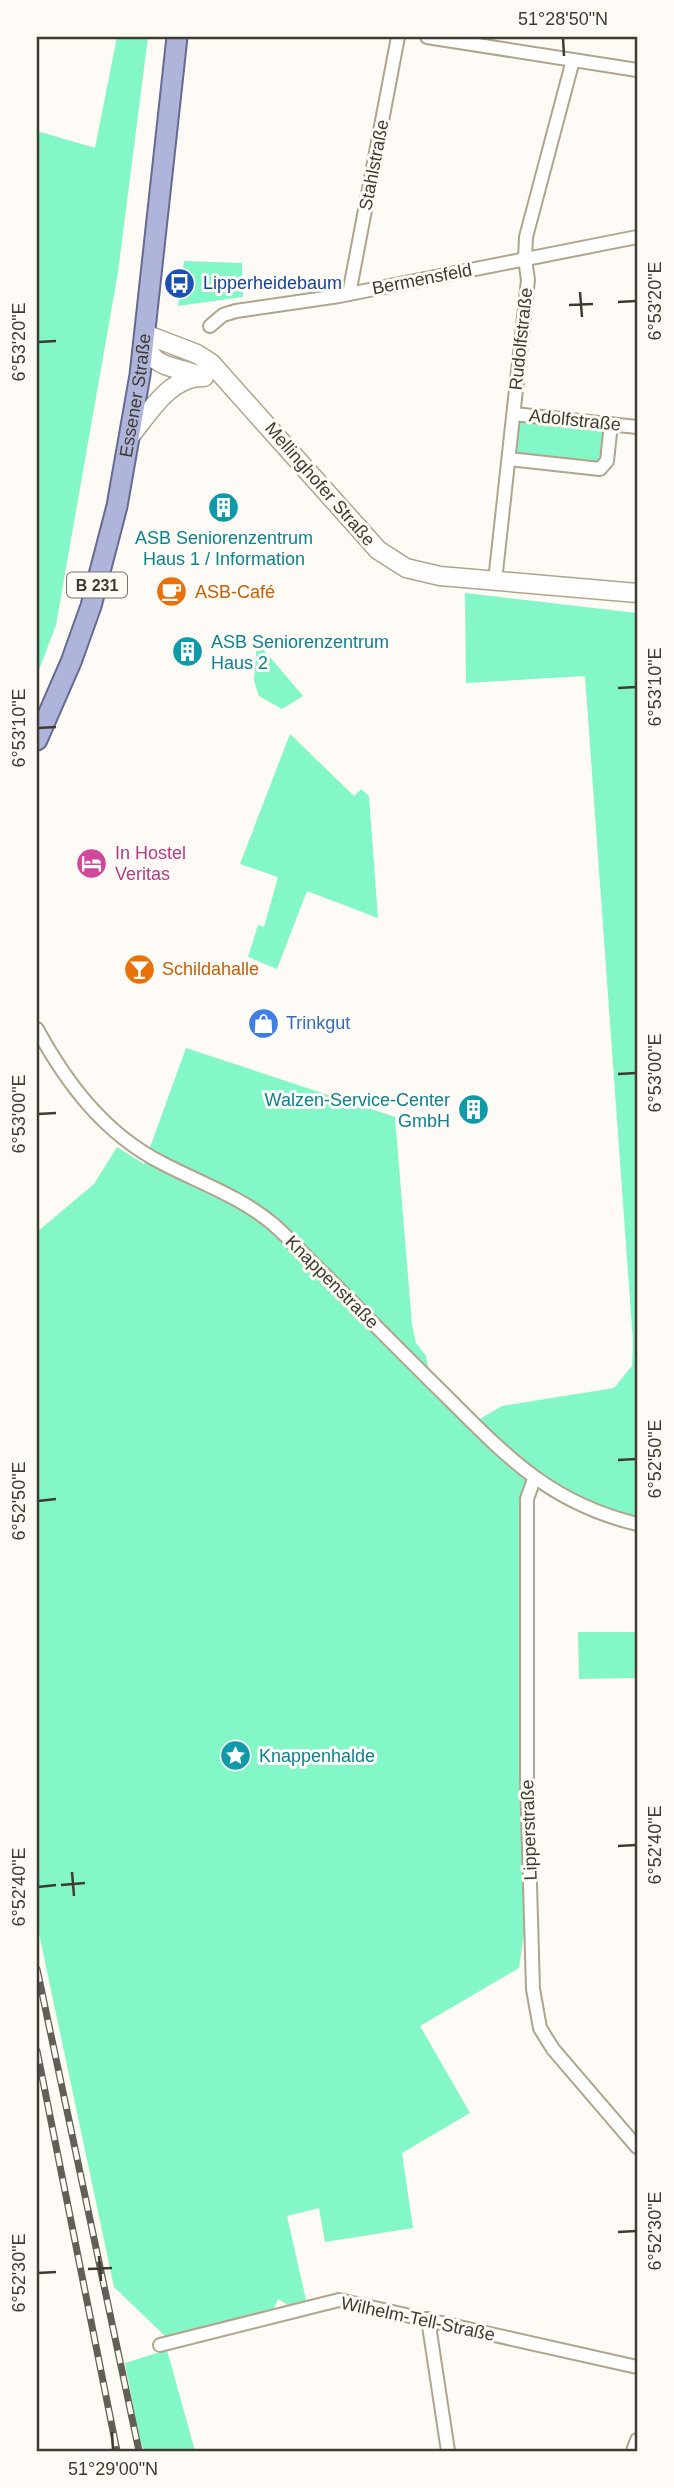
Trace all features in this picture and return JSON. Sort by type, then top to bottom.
[{"type":"main road","name":"Essener Straße","points":[[37,740],[71,662],[91,606],[114,518],[131,436],[145,334],[177,37]]},
{"type":"main road","points":[[145,334],[147,349],[157,362],[232,385]]},
{"type":"main road","name":"Mellinghofer Straße","points":[[145,334],[205,359],[232,385],[369,542],[387,558],[406,568],[424,573],[637,593]]},
{"type":"main road","points":[[131,436],[167,392],[200,376]]},
{"type":"street","name":"Stahlstraße","points":[[349,294],[398,37]]},
{"type":"street","points":[[427,37],[637,70]]},
{"type":"street","name":"Rudolfstraße","points":[[495,581],[528,280],[526,237],[573,60]]},
{"type":"street","name":"Bermensfeld","points":[[210,326],[223,315],[236,311],[349,294],[637,237]]},
{"type":"street","name":"Adolfstraße","points":[[514,414],[637,427]]},
{"type":"street","points":[[509,459],[600,469],[607,461],[611,425]]},
{"type":"street","name":"Knappenstraße","points":[[37,1029],[75,1091],[107,1124],[158,1161],[228,1196],[270,1222],[477,1429],[534,1479],[582,1505],[637,1524]]},
{"type":"street","name":"Lipperstraße","points":[[534,1479],[527,1499],[527,1778],[535,2007],[543,2036],[552,2049],[637,2147]]},
{"type":"street","name":"Wilhelm-Tell-Straße","points":[[160,2345],[339,2300],[637,2367]]},
{"type":"street","points":[[428,2319],[448,2451]]},
{"type":"street","points":[[633,2451],[637,2440]]},
{"type":"green space","points":[[117,37],[148,37],[118,272],[56,625],[37,675],[37,131],[95,148]]},
{"type":"green space","points":[[184,261],[242,263],[243,297],[178,306]]},
{"type":"green space","points":[[514,414],[611,424],[605,465],[509,459]]},
{"type":"green space","points":[[465,593],[637,613],[637,1520],[572,1501],[473,1423],[502,1406],[614,1388],[632,1366],[633,1342],[585,676],[466,683]]},
{"type":"green space","points":[[257,642],[303,696],[282,709],[259,696],[254,681]]},
{"type":"green space","points":[[290,734],[354,796],[361,789],[369,796],[378,918],[307,891],[277,969],[248,957],[258,925],[264,927],[278,877],[240,864]]},
{"type":"green space","points":[[186,1048],[395,1117],[412,1325],[416,1343],[426,1356],[431,1383],[533,1478],[531,1883],[519,1968],[420,2026],[470,2113],[402,2153],[413,2228],[325,2242],[319,2208],[287,2216],[306,2300],[288,2305],[278,2299],[274,2308],[166,2337],[114,2287],[37,1924],[37,1232],[94,1184],[117,1147],[144,1164]]},
{"type":"green space","points":[[578,1632],[637,1632],[637,1678],[579,1679]]},
{"type":"green space","points":[[167,2350],[195,2451],[145,2451],[140,2443],[125,2363]]},
{"type":"railway","points":[[37,1969],[139,2451]]},
{"type":"railway","points":[[37,2051],[117,2451]]},
{"type":"place","name":"Lipperheidebaum","points":[[180,283]]},
{"type":"place","name":"ASB Seniorenzentrum Haus 1 / Information","points":[[224,507]]},
{"type":"place","name":"ASB-Café","points":[[172,592]]},
{"type":"place","name":"ASB Seniorenzentrum Haus 2","points":[[188,652]]},
{"type":"place","name":"In Hostel Veritas","points":[[92,863]]},
{"type":"place","name":"Schildahalle","points":[[139,969]]},
{"type":"place","name":"Trinkgut","points":[[263,1023]]},
{"type":"place","name":"Walzen-Service-Center GmbH","points":[[473,1110]]},
{"type":"place","name":"Knappenhalde","points":[[236,1756]]}]
